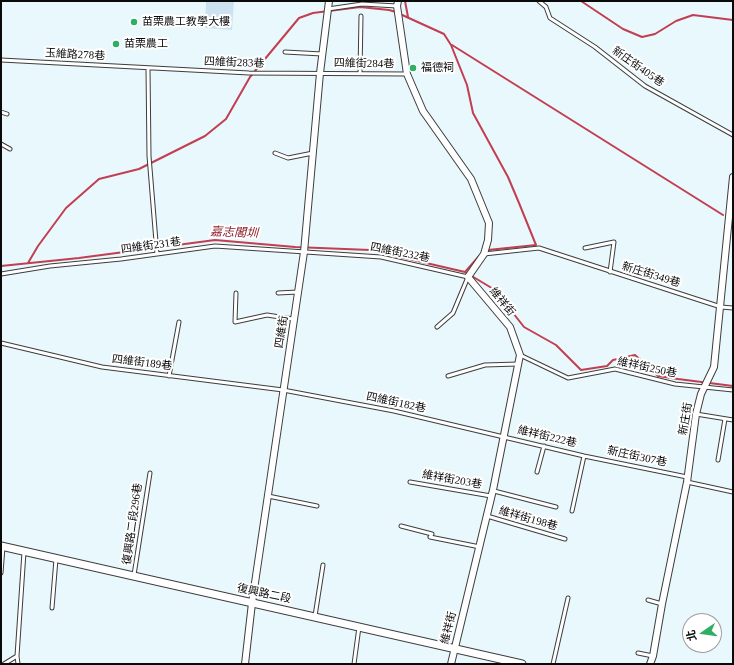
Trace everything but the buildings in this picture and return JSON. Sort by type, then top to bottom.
[{"type":"street","name":"四維街","points":[[245,664],[252,603],[304,252],[320,73],[329,1]]},
{"type":"street","points":[[397,4],[407,74],[423,111],[471,179],[489,223],[488,240],[484,254],[468,277]]},
{"type":"street","name":"新庄街","points":[[650,664],[653,656],[687,479],[696,414],[701,394],[714,367],[730,220],[733,177]]},
{"type":"street","name":"維祥街","points":[[451,664],[505,437],[520,355],[510,327],[468,277]]},
{"type":"street","name":"復興路二段","points":[[2,547],[315,616],[522,664]]},
{"type":"lane","name":"新庄街405巷","points":[[539,1],[546,7],[550,18],[595,47],[645,86],[733,135]]},
{"type":"lane","points":[[328,9],[362,4],[397,4]]},
{"type":"lane","points":[[360,73],[361,16]]},
{"type":"lane","points":[[286,52],[323,54]]},
{"type":"lane","name":"玉維路278巷","points":[[1,60],[148,68]]},
{"type":"lane","points":[[148,68],[149,156],[157,254]]},
{"type":"lane","name":"四維街283巷","points":[[148,68],[248,74],[320,73]]},
{"type":"lane","name":"四維街284巷","points":[[320,73],[407,74]]},
{"type":"lane","points":[[1,112],[7,114]]},
{"type":"lane","points":[[1,144],[10,149]]},
{"type":"lane","points":[[275,154],[288,158],[313,153]]},
{"type":"lane","points":[[585,248],[614,242],[610,272]]},
{"type":"lane","name":"四維街231巷","points":[[1,274],[50,266],[121,259],[215,246],[304,252]]},
{"type":"lane","name":"新庄街349巷","points":[[484,254],[539,248],[721,307],[733,308]]},
{"type":"lane","name":"四維街232巷","points":[[304,252],[381,256],[468,277]]},
{"type":"lane","points":[[438,327],[453,312],[468,277]]},
{"type":"lane","points":[[278,292],[298,292]]},
{"type":"lane","points":[[236,293],[235,322],[267,315],[294,319]]},
{"type":"lane","points":[[169,376],[179,322]]},
{"type":"lane","name":"四維街189巷","points":[[1,343],[102,367],[283,390]]},
{"type":"lane","name":"維祥街250巷","points":[[520,355],[568,378],[615,369],[675,384],[733,390]]},
{"type":"lane","points":[[448,376],[485,365],[518,364]]},
{"type":"lane","name":"四維街182巷","points":[[283,390],[394,411],[505,437]]},
{"type":"lane","points":[[696,414],[733,420]]},
{"type":"lane","points":[[718,460],[724,419]]},
{"type":"lane","name":"維祥街222巷","points":[[505,437],[584,456]]},
{"type":"lane","points":[[537,472],[544,446]]},
{"type":"lane","points":[[572,511],[584,456]]},
{"type":"lane","name":"新庄街307巷","points":[[584,456],[687,479],[733,492]]},
{"type":"lane","name":"復興路二段296巷","points":[[134,577],[150,473]]},
{"type":"lane","name":"維祥街203巷","points":[[410,482],[492,493],[556,507]]},
{"type":"lane","points":[[268,496],[317,506]]},
{"type":"lane","name":"維祥街198巷","points":[[487,516],[565,539]]},
{"type":"lane","points":[[401,526],[432,534],[430,537],[480,547]]},
{"type":"lane","points":[[1,573],[2,547]]},
{"type":"lane","points":[[18,664],[16,656],[24,552]]},
{"type":"lane","points":[[52,608],[56,559]]},
{"type":"lane","points":[[315,616],[323,564]]},
{"type":"lane","points":[[553,664],[568,598]]},
{"type":"lane","points":[[648,600],[662,604]]},
{"type":"lane","points":[[354,664],[360,627]]},
{"type":"lane","points":[[638,653],[653,656]]},
{"type":"lane","points":[[4,664],[16,656]]},
{"type":"shaded area","points":[[206,1],[234,1],[232,30],[205,28]]},
{"type":"waterway","points":[[405,1],[408,17]]},
{"type":"waterway","points":[[581,1],[623,29],[642,37],[655,34],[676,21],[693,15],[733,20]]},
{"type":"waterway","points":[[28,263],[38,246],[66,208],[99,179],[139,169],[205,136],[226,119],[250,77],[299,18],[313,13],[360,7],[396,12]]},
{"type":"waterway","points":[[400,14],[444,34],[451,45],[467,85],[473,113],[508,177],[536,245],[488,250],[486,252]]},
{"type":"waterway","points":[[452,45],[723,215]]},
{"type":"waterway","name":"嘉志閣圳","points":[[1,266],[79,258],[215,240],[295,247],[370,250],[465,272],[495,290],[524,327],[556,345],[581,370],[607,366],[613,360],[635,355],[658,376],[733,386]]},
{"type":"waterway","points":[[465,272],[480,255]]},
{"type":"place","name":"苗栗農工教學大樓","points":[[134,22]]},
{"type":"place","name":"苗栗農工","points":[[116,44]]},
{"type":"place","name":"福德祠","points":[[413,68]]}]
